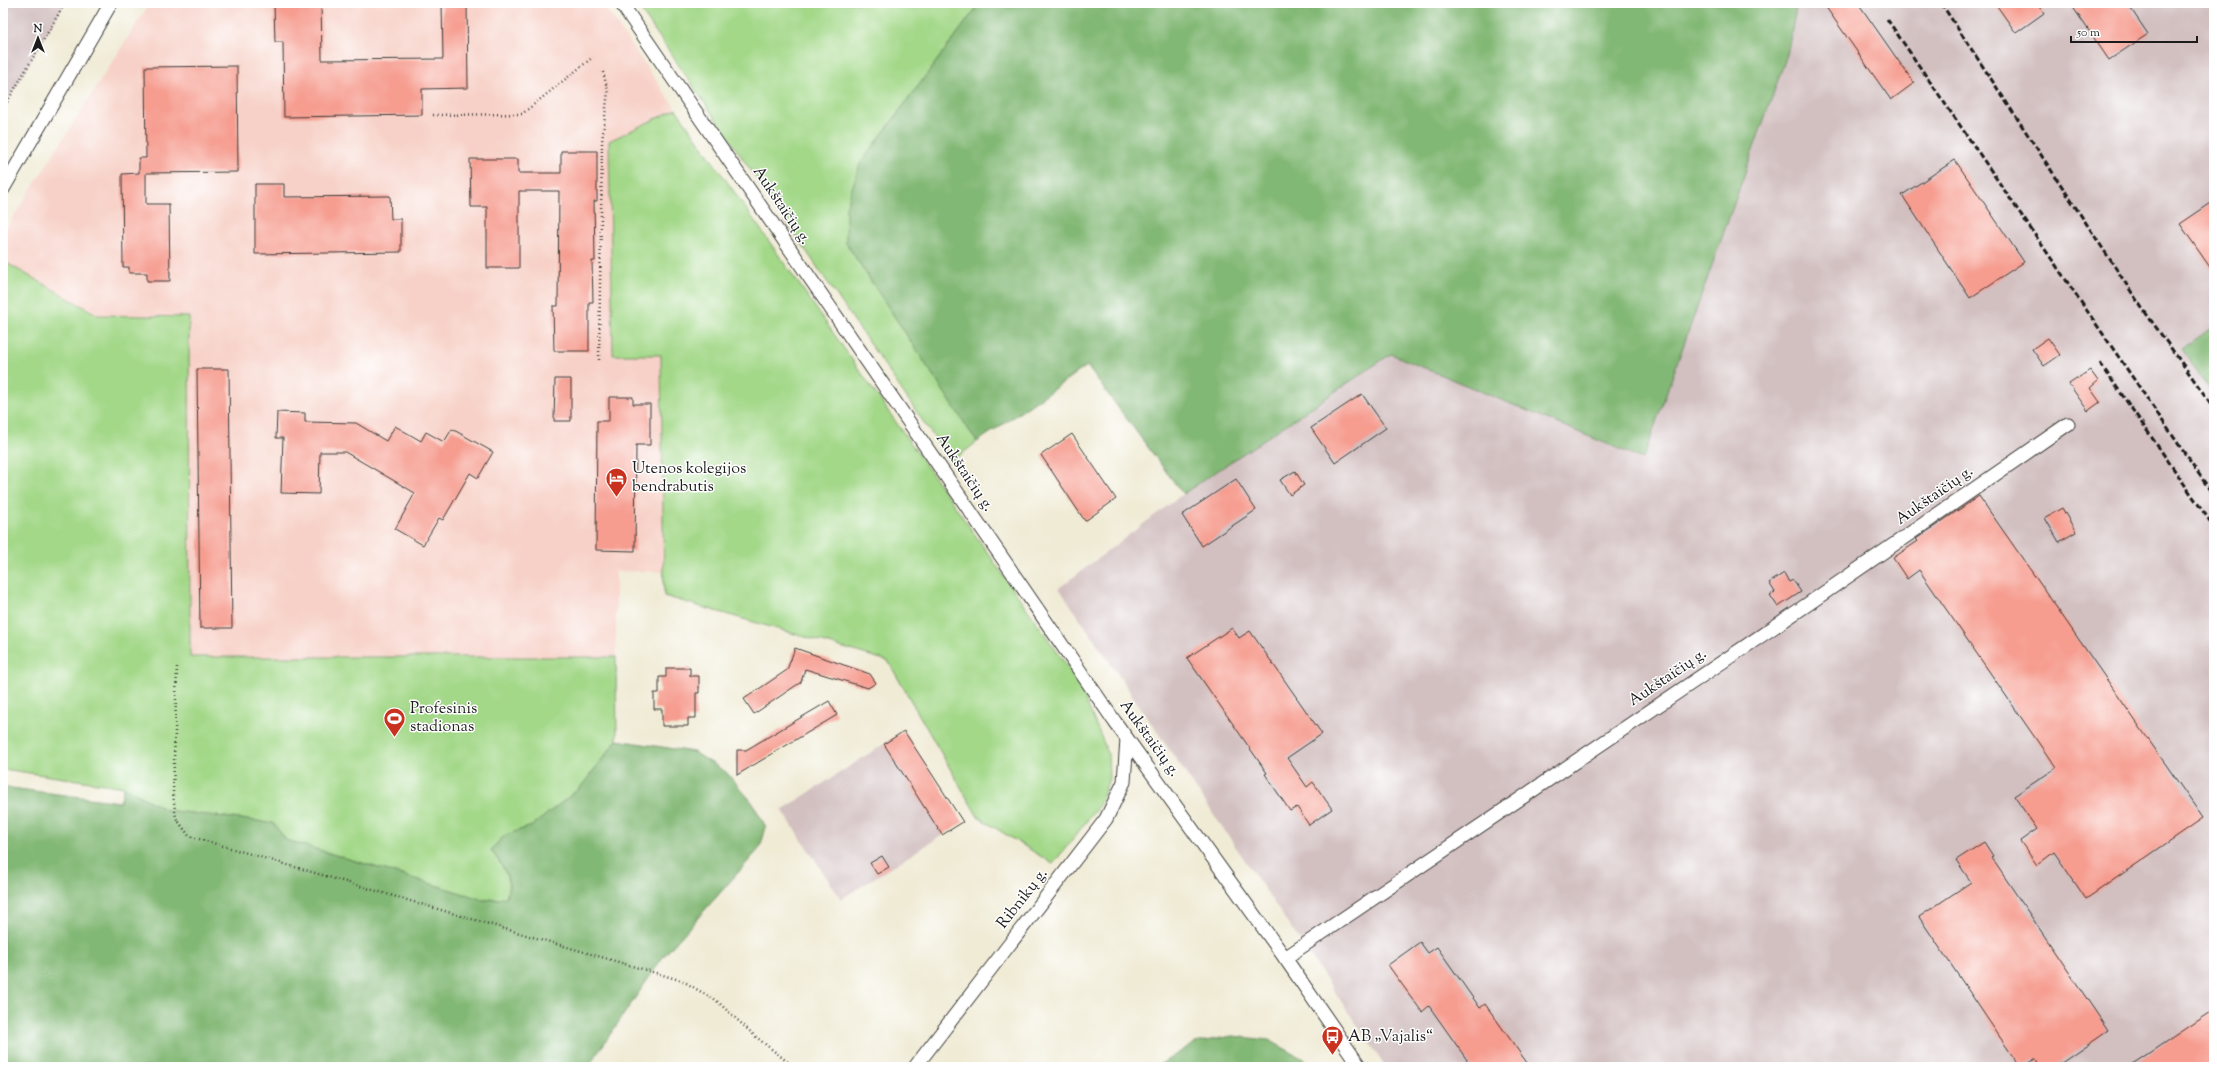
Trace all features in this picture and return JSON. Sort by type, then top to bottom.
[{"type":"street","points":[[3,189],[111,3]]},
{"type":"street","name":"Aukštaičių g.","points":[[621,3],[1127,739],[1285,958],[1360,1067]]},
{"type":"street","name":"Aukštaičių g.","points":[[1285,958],[1808,604],[2068,424]]},
{"type":"street","name":"Ribnikų g.","points":[[915,1067],[1106,819],[1124,782],[1127,739]]},
{"type":"path","points":[[3,110],[65,3]]},
{"type":"path","points":[[433,115],[522,114],[593,57]]},
{"type":"path","points":[[599,360],[602,142],[608,91],[603,72]]},
{"type":"path","points":[[177,667],[172,794],[176,818],[189,836],[682,981],[718,1002],[755,1036],[794,1067]]},
{"type":"shaded area","points":[[3,3],[65,3],[3,109]]},
{"type":"shaded area","points":[[150,3],[602,3],[676,109],[609,141],[613,354],[661,355],[663,572],[616,571],[616,657],[190,657],[189,317],[98,315],[3,261],[3,233]]},
{"type":"shaded area","points":[[1797,3],[2214,3],[2214,326],[2182,349],[2214,396],[2214,1067],[1386,1067],[1059,588],[1183,494],[1391,354],[1643,459],[1787,55]]},
{"type":"shaded area","points":[[904,731],[963,822],[841,899],[782,810]]},
{"type":"green space","points":[[636,3],[980,3],[860,164],[846,243],[977,442],[951,462]]},
{"type":"green space","points":[[980,3],[1797,3],[1787,55],[1643,459],[1391,354],[1183,494],[1087,366],[977,442],[846,243],[846,207],[860,164]]},
{"type":"green space","points":[[676,109],[1077,680],[1108,753],[1109,779],[1100,804],[1053,864],[978,817],[888,661],[664,596],[661,355],[613,355],[609,141]]},
{"type":"green space","points":[[3,261],[98,315],[189,317],[190,657],[616,657],[617,740],[580,788],[532,826],[505,835],[491,850],[506,873],[508,879],[508,891],[505,898],[484,900],[286,840],[273,823],[166,810],[124,787],[3,769]]},
{"type":"green space","points":[[2214,326],[2214,396],[2182,349]]},
{"type":"green space","points":[[617,740],[694,752],[726,772],[752,802],[766,827],[760,848],[663,957],[588,1067],[3,1067],[3,787],[120,802],[124,787],[166,810],[273,823],[286,840],[484,900],[505,898],[509,885],[503,867],[491,850],[505,835],[532,826],[580,788]]},
{"type":"green space","points":[[1232,1036],[1269,1040],[1307,1061],[1312,1067],[1156,1067],[1194,1043]]},
{"type":"building","points":[[274,3],[321,3],[322,60],[443,59],[442,3],[467,3],[468,88],[422,89],[422,115],[284,117],[283,42],[275,42]]},
{"type":"building","points":[[1823,3],[1858,3],[1914,83],[1891,100]]},
{"type":"building","points":[[1995,3],[2037,3],[2044,13],[2016,33]]},
{"type":"building","points":[[2070,3],[2127,3],[2148,34],[2109,60]]},
{"type":"building","points":[[237,66],[238,172],[146,173],[146,204],[169,204],[170,281],[147,281],[147,273],[129,273],[129,267],[123,267],[122,174],[139,173],[139,158],[146,158],[145,67]]},
{"type":"building","points":[[561,151],[597,151],[597,201],[594,201],[595,261],[592,261],[593,302],[589,302],[589,351],[554,351],[553,306],[558,306],[559,191],[519,191],[519,268],[487,268],[487,207],[471,207],[470,159],[518,159],[518,173],[561,173]]},
{"type":"building","points":[[1955,160],[2024,262],[1970,298],[1902,195]]},
{"type":"building","points":[[255,184],[284,184],[284,197],[390,196],[391,219],[401,219],[401,252],[255,254]]},
{"type":"building","points":[[2214,201],[2214,273],[2180,224]]},
{"type":"building","points":[[2048,338],[2060,355],[2044,366],[2032,349]]},
{"type":"building","points":[[197,369],[229,369],[232,628],[200,628]]},
{"type":"building","points":[[2090,370],[2098,381],[2090,388],[2100,402],[2088,411],[2069,384]]},
{"type":"building","points":[[555,379],[571,379],[571,421],[554,421]]},
{"type":"building","points":[[1362,394],[1386,428],[1335,463],[1311,428]]},
{"type":"building","name":"Utenos kolegijos bendrabutis","points":[[609,397],[633,397],[633,404],[650,404],[650,445],[636,445],[635,551],[596,550],[597,421],[609,421]]},
{"type":"building","points":[[277,412],[305,413],[305,422],[356,423],[386,441],[395,426],[421,441],[426,432],[444,442],[452,429],[493,452],[478,478],[470,473],[443,520],[439,518],[423,545],[395,529],[415,493],[345,452],[320,452],[319,494],[281,493],[283,438],[276,438]]},
{"type":"building","points":[[1072,434],[1116,499],[1085,521],[1041,455]]},
{"type":"building","points":[[1295,471],[1304,485],[1290,495],[1280,480]]},
{"type":"building","points":[[1236,479],[1256,510],[1202,546],[1182,515]]},
{"type":"building","points":[[1979,496],[2203,818],[2086,899],[2054,852],[2037,865],[2020,841],[2037,829],[2014,796],[2056,768],[1919,570],[1907,579],[1893,558],[1918,541],[1916,539]]},
{"type":"building","points":[[2062,508],[2076,532],[2059,542],[2045,518]]},
{"type":"building","points":[[1784,573],[1789,582],[1793,580],[1801,592],[1778,607],[1770,595],[1775,592],[1769,583]]},
{"type":"building","points":[[1232,628],[1239,638],[1250,631],[1322,734],[1287,758],[1307,787],[1313,782],[1332,809],[1309,825],[1297,807],[1290,811],[1265,774],[1267,773],[1187,658]]},
{"type":"building","points":[[795,648],[870,674],[876,683],[868,688],[805,669],[801,682],[754,714],[744,699],[787,670]]},
{"type":"building","points":[[666,668],[690,668],[690,676],[699,676],[699,693],[696,693],[696,718],[688,718],[688,726],[662,726],[662,709],[654,709],[654,693],[659,693],[659,677],[666,677]]},
{"type":"building","points":[[829,701],[837,715],[737,775],[737,750],[746,750]]},
{"type":"building","points":[[904,731],[963,822],[942,835],[884,744]]},
{"type":"building","points":[[1984,842],[1993,856],[1991,857],[2108,1030],[2054,1067],[2041,1067],[2035,1058],[2020,1067],[1919,917],[1971,882],[1956,860]]},
{"type":"building","points":[[882,856],[889,867],[877,874],[870,863]]},
{"type":"building","points":[[1420,942],[1428,953],[1437,947],[1480,1008],[1485,1004],[1530,1067],[1472,1067],[1429,1006],[1422,1012],[1388,965]]},
{"type":"building","points":[[2214,1010],[2214,1067],[2129,1067]]},
{"type":"railway","points":[[1941,3],[2140,305],[2214,408]]},
{"type":"railway","points":[[1887,19],[2214,496]]},
{"type":"railway","points":[[2100,363],[2214,527]]},
{"type":"place","name":"Utenos kolegijos bendrabutis","points":[[616,498]]},
{"type":"place","name":"Profesinis stadionas","points":[[395,738]]},
{"type":"place","name":"AB „Vajalis“","points":[[1333,1056]]}]
